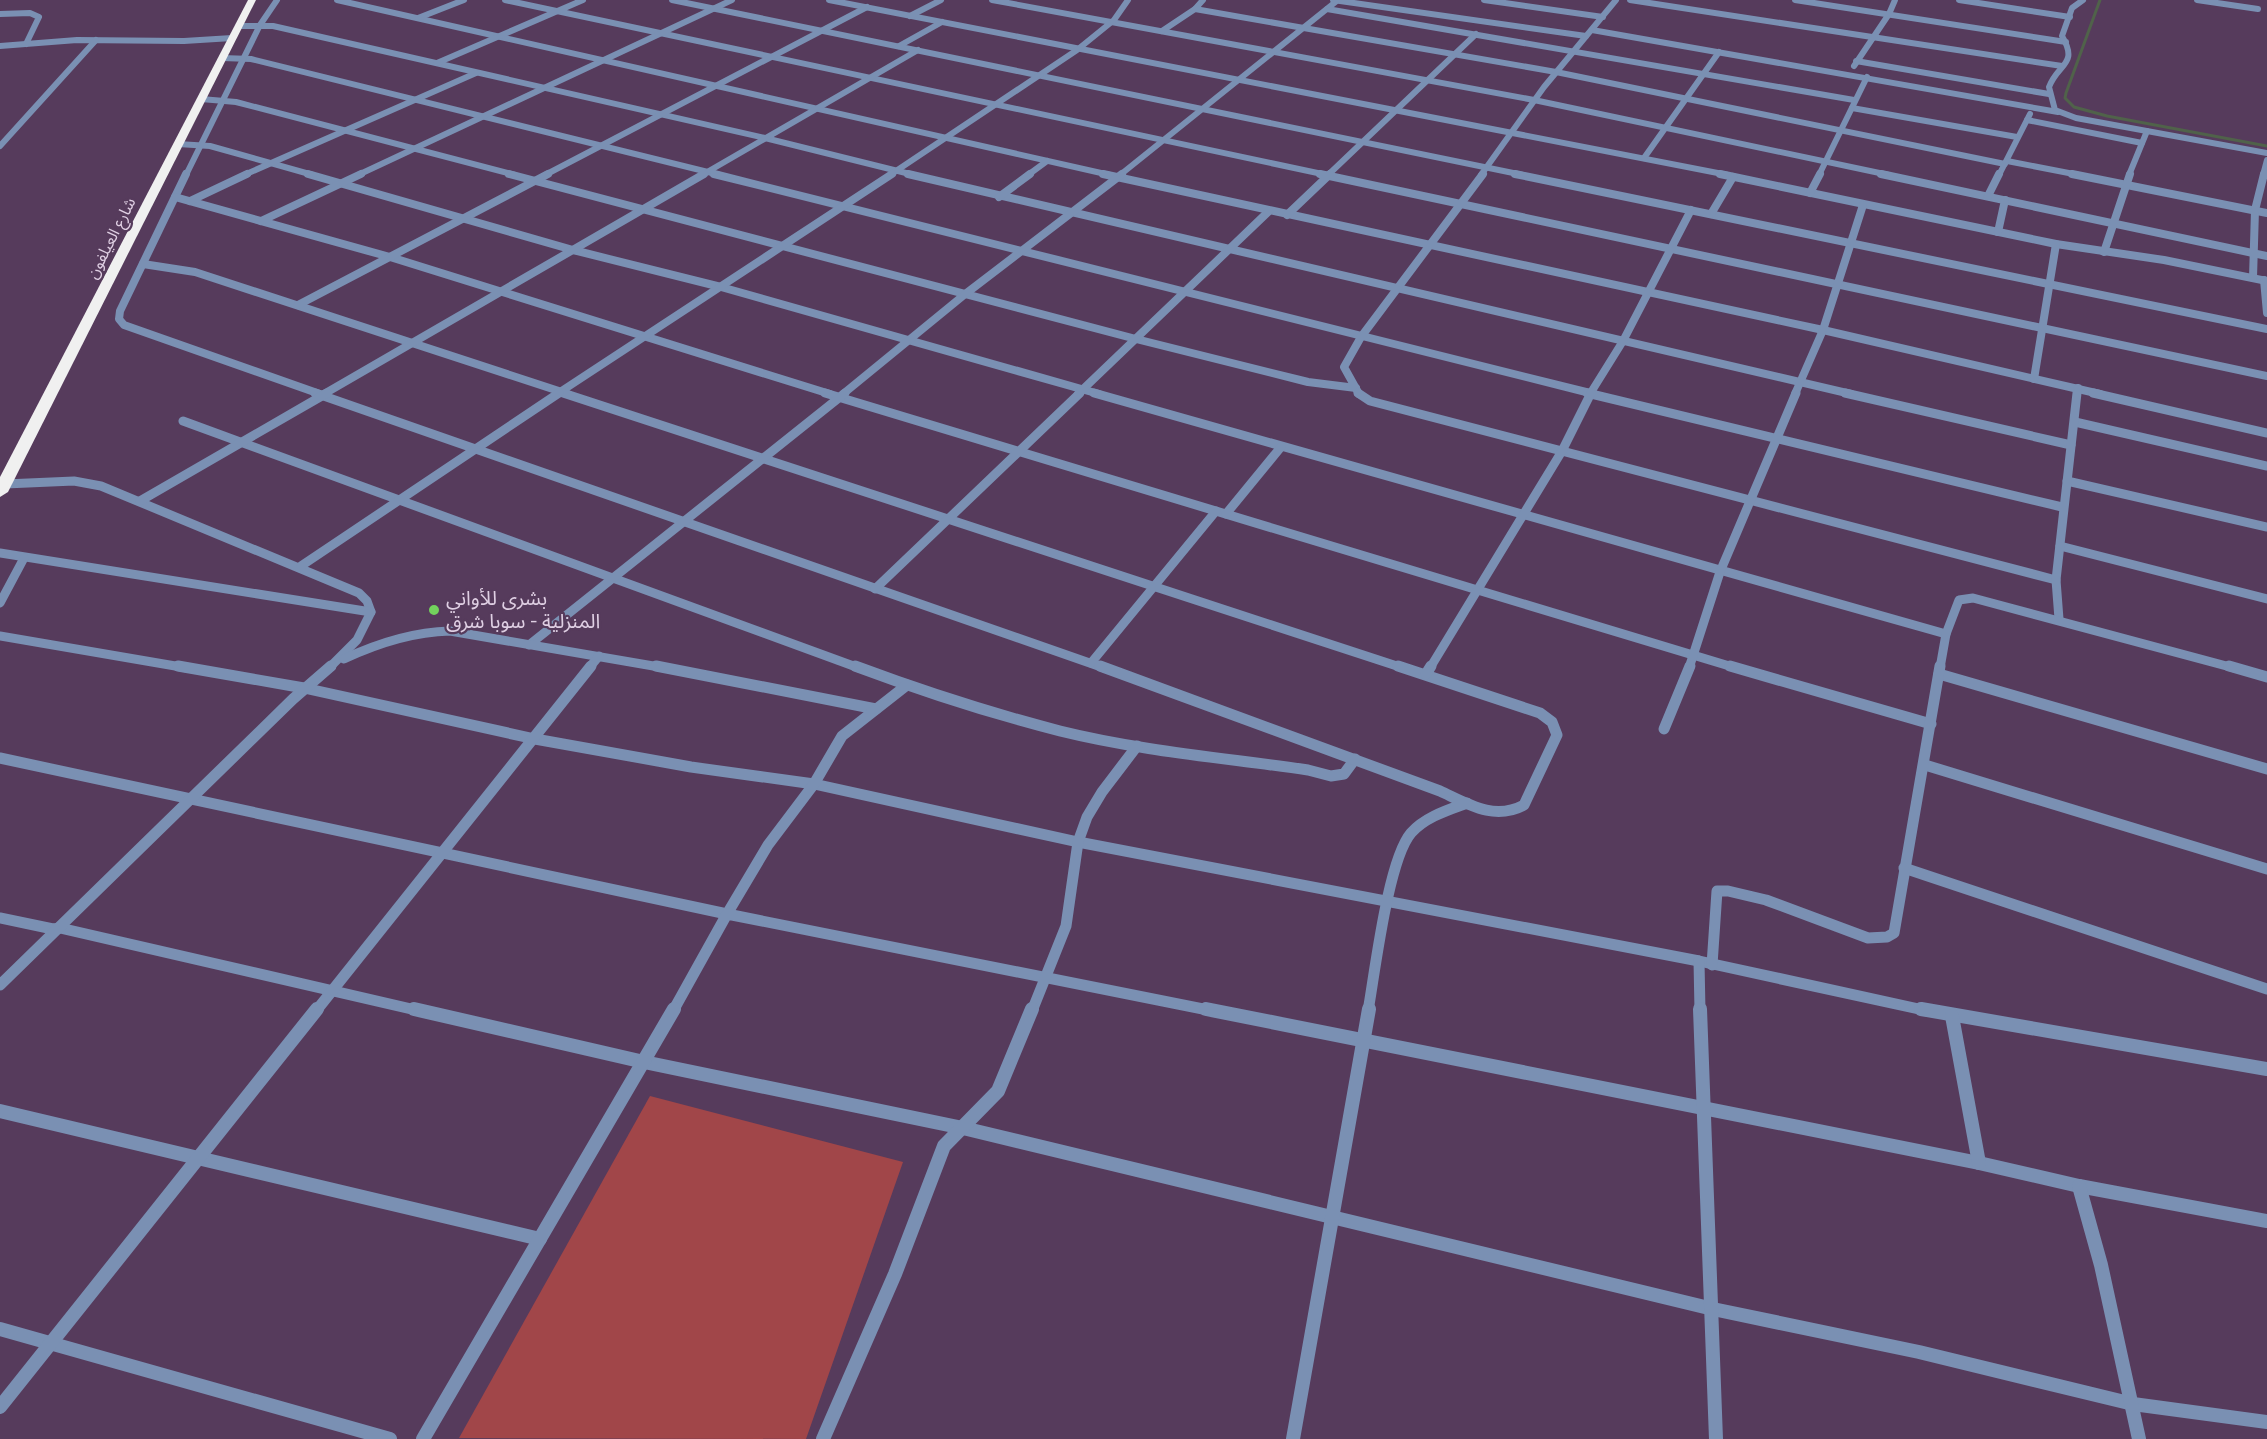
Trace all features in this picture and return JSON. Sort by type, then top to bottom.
[{"type":"highway","name":"شارع العيلفون","points":[[2,488],[252,0]]},
{"type":"street","points":[[143,264],[195,272],[410,343],[563,390],[764,459],[1155,585],[1540,713],[1552,722],[1557,730],[1524,805],[1511,811],[1494,813],[1476,809],[1467,803],[1355,759],[1091,663],[682,522],[124,325],[118,315],[243,58],[260,25],[277,0]]},
{"type":"street","points":[[337,0],[1269,211],[1823,330],[2267,433]]},
{"type":"street","points":[[418,18],[464,0]]},
{"type":"street","points":[[505,0],[1326,177],[2267,375]]},
{"type":"street","points":[[436,63],[583,0]]},
{"type":"street","points":[[672,0],[2267,328]]},
{"type":"street","points":[[261,221],[732,0]]},
{"type":"street","points":[[828,0],[1644,158],[2056,244],[2253,278],[2265,281],[2267,313]]},
{"type":"street","points":[[910,16],[941,0]]},
{"type":"street","points":[[992,0],[1665,126],[2267,256]]},
{"type":"street","points":[[301,566],[563,390],[785,247],[1043,75],[1112,21],[1128,0]]},
{"type":"street","points":[[1161,31],[1195,9],[1203,0]]},
{"type":"street","points":[[1333,0],[1719,51],[2034,107],[2076,118],[2267,153]]},
{"type":"street","points":[[529,645],[764,459],[964,295],[1025,251],[1164,142],[1338,0]]},
{"type":"street","points":[[1484,0],[1603,17]]},
{"type":"street","points":[[1529,6],[1534,0]]},
{"type":"street","points":[[1616,0],[1534,100],[1514,133],[1485,166],[1398,290],[1361,337],[1344,367],[1356,388],[1370,401],[2055,580]]},
{"type":"street","points":[[1630,0],[2062,66]]},
{"type":"street","points":[[1795,0],[2066,42]]},
{"type":"street","points":[[1849,74],[1889,14],[1895,0]]},
{"type":"street","points":[[1959,0],[2070,17]]},
{"type":"street","points":[[2058,112],[2049,94],[2050,80],[2070,56],[2062,36],[2073,8],[2083,0]]},
{"type":"street","points":[[2197,0],[2258,9]]},
{"type":"street","points":[[298,305],[663,116],[867,7]]},
{"type":"street","points":[[1195,9],[1307,26],[1556,72],[1838,130],[2267,213]]},
{"type":"street","points":[[1327,9],[1854,100]]},
{"type":"street","points":[[0,14],[30,14],[39,17],[26,44]]},
{"type":"street","points":[[899,46],[942,22]]},
{"type":"street","points":[[239,26],[260,25],[477,72],[765,138],[999,197],[2071,445]]},
{"type":"street","points":[[1287,214],[1453,53],[1476,34]]},
{"type":"street","points":[[0,46],[96,40],[184,41],[232,38]]},
{"type":"street","points":[[0,146],[96,40]]},
{"type":"street","points":[[140,501],[918,50]]},
{"type":"street","points":[[1644,158],[1719,51]]},
{"type":"street","points":[[222,58],[243,58],[1025,251],[1590,394],[2062,507]]},
{"type":"street","points":[[1856,61],[2049,94]]},
{"type":"street","points":[[190,201],[270,163],[477,72]]},
{"type":"street","points":[[1810,193],[1827,162],[1838,130],[1867,77]]},
{"type":"street","points":[[201,99],[222,100],[344,130],[1136,339],[1308,382],[1356,388]]},
{"type":"street","points":[[1988,196],[2034,107]]},
{"type":"street","points":[[1852,108],[2017,137]]},
{"type":"street","points":[[2027,120],[2142,143]]},
{"type":"street","points":[[2104,252],[2125,185],[2147,131]]},
{"type":"street","points":[[178,144],[200,145],[270,163],[573,250],[721,287],[1281,447],[1523,513],[1720,572],[1946,634]]},
{"type":"street","points":[[2253,278],[2255,210],[2267,159]]},
{"type":"street","points":[[999,197],[1047,161]]},
{"type":"street","points":[[1711,214],[1733,177]]},
{"type":"street","points":[[175,197],[390,257],[1015,452],[1221,512],[1694,656],[1931,724]]},
{"type":"street","points":[[1998,232],[2005,200]]},
{"type":"street","points":[[1665,729],[1694,656],[1720,572],[1748,501],[1798,382],[1823,330],[1863,205]]},
{"type":"street","points":[[1426,674],[1562,451],[1590,394],[1623,342],[1691,210]]},
{"type":"street","points":[[875,589],[950,519],[1015,452],[1084,390],[1269,211]]},
{"type":"street","points":[[2034,379],[2056,244]]},
{"type":"street","points":[[2060,619],[2055,580],[2078,388]]},
{"type":"street","points":[[183,421],[242,440],[612,580],[944,699],[1061,731],[1137,746],[1336,776],[1347,772],[1355,759]]},
{"type":"street","points":[[2075,422],[2267,466]]},
{"type":"street","points":[[1091,663],[1155,585],[1281,447]]},
{"type":"street","points":[[2067,481],[2267,527]]},
{"type":"street","points":[[2,488],[84,482],[140,501],[359,592],[367,601],[370,612],[360,634],[341,660]]},
{"type":"street","points":[[2060,546],[2267,599]]},
{"type":"street","points":[[0,553],[370,612]]},
{"type":"street","points":[[0,603],[24,558]]},
{"type":"street","points":[[1716,1439],[1713,1309],[1701,1107],[1706,963],[1717,891],[1723,889],[1740,893],[1868,938],[1887,937],[1894,933],[1946,634],[1956,606],[1965,598],[2060,619],[2267,677]]},
{"type":"street","points":[[0,985],[194,799],[304,688],[341,660],[392,638],[432,630],[486,636],[729,679],[876,710]]},
{"type":"street","points":[[0,636],[304,688],[535,739],[691,767],[814,784],[1078,842],[1706,963],[1952,1016],[2267,1069]]},
{"type":"street","points":[[0,1407],[333,989],[446,852],[599,656]]},
{"type":"street","points":[[1939,674],[2267,769]]},
{"type":"street","points":[[423,1439],[768,845],[814,784],[842,736],[907,686]]},
{"type":"street","points":[[823,1439],[895,1274],[944,1146],[998,1091],[1066,926],[1078,842],[1087,817],[1102,792],[1137,746]]},
{"type":"street","points":[[0,758],[727,914],[1045,975],[1979,1163],[2079,1186],[2267,1221]]},
{"type":"street","points":[[1925,765],[2267,869]]},
{"type":"street","points":[[1293,1439],[1399,857],[1409,834],[1432,818],[1467,803]]},
{"type":"street","points":[[1904,868],[2267,988]]},
{"type":"street","points":[[0,918],[53,929],[60,928],[333,989],[644,1062],[963,1128],[1713,1309],[1919,1352],[2133,1404],[2267,1422]]},
{"type":"street","points":[[1952,1016],[1979,1163]]},
{"type":"street","points":[[0,1111],[540,1239]]},
{"type":"street","points":[[2079,1186],[2101,1265],[2139,1439]]},
{"type":"street","points":[[0,1329],[390,1439]]},
{"type":"shaded area","points":[[650,1096],[903,1162],[806,1439],[459,1438]]},
{"type":"waterway","points":[[2100,0],[2066,93],[2065,98],[2074,107],[2107,116],[2267,146]]},
{"type":"place","name":"بشرى للأواني المنزلية - سوبا شرق","points":[[434,610]]}]
